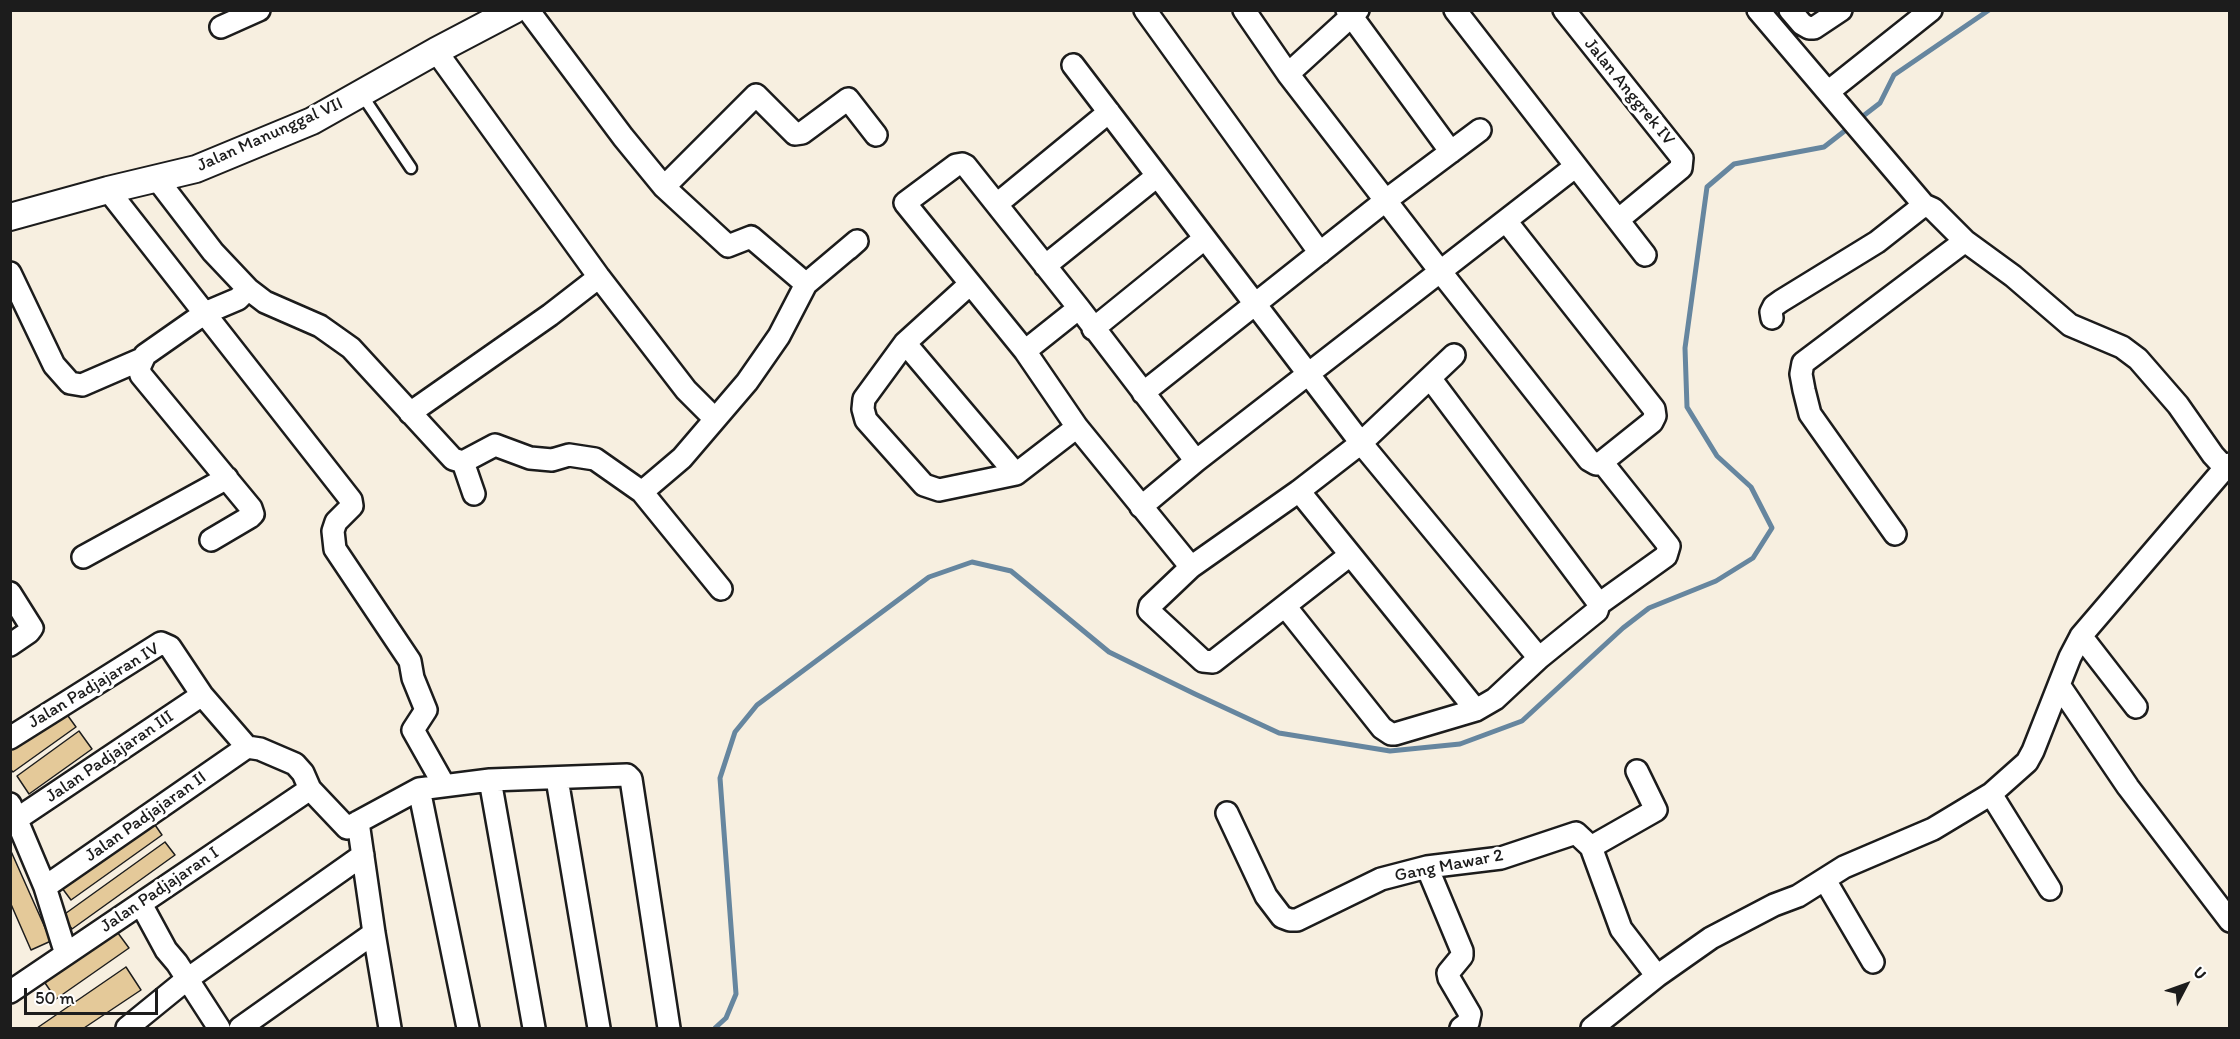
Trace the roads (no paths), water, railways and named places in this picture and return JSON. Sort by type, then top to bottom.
[{"type":"street","points":[[221,27],[259,10]]},
{"type":"street","points":[[1145,10],[1320,253]]},
{"type":"street","points":[[1244,10],[1288,74],[1440,272],[1589,460],[1596,464],[1602,462],[1652,422],[1655,416],[1654,409],[1506,221]]},
{"type":"street","points":[[1455,10],[1645,255]]},
{"type":"street","name":"Jalan Anggrek IV","points":[[1564,10],[1682,158],[1681,168],[1618,220]]},
{"type":"street","points":[[1592,1029],[1657,976],[1711,938],[1774,905],[1798,896],[1844,867],[1933,829],[1991,794],[2027,762],[2038,740],[2070,657],[2082,636],[2227,466],[2213,455],[2178,405],[2138,359],[2122,347],[2070,326],[2013,276],[1965,241],[1933,209],[1924,205],[1758,10]]},
{"type":"street","points":[[1790,10],[1802,24],[1809,28],[1814,28],[1841,10]]},
{"type":"street","points":[[1828,92],[1931,10]]},
{"type":"street","points":[[512,11],[664,187],[728,246],[751,237],[806,284]]},
{"type":"street","name":"Jalan Manunggal VII","points":[[10,217],[196,169],[312,121],[435,51],[512,11]]},
{"type":"street","points":[[1288,74],[1352,12],[1451,152]]},
{"type":"street","points":[[435,51],[599,277],[686,390],[715,419]]},
{"type":"street","points":[[1073,65],[1361,443],[1539,658]]},
{"type":"street","points":[[664,187],[756,95],[795,135],[802,133],[846,99],[876,135]]},
{"type":"street","points":[[997,204],[1109,112]]},
{"type":"street","points":[[1143,393],[1385,201],[1480,130]]},
{"type":"street","points":[[1191,567],[1077,427],[1025,351],[905,203],[953,166],[962,164],[966,166],[1079,308],[1196,461]]},
{"type":"street","points":[[1141,507],[1196,461],[1576,166]]},
{"type":"street","points":[[1045,266],[1157,176]]},
{"type":"street","points":[[157,179],[213,252],[248,289],[265,302],[313,322],[345,343],[453,459],[463,462],[495,446],[530,458],[552,460],[569,455],[595,459],[642,492],[721,589]]},
{"type":"street","points":[[108,190],[351,500],[352,506],[336,522],[333,531],[335,549],[411,661],[413,678],[426,710],[414,730],[444,785]]},
{"type":"street","points":[[1772,318],[1771,312],[1774,306],[1781,300],[1877,242],[1924,205]]},
{"type":"street","points":[[1093,328],[1204,239]]},
{"type":"street","points":[[642,492],[682,458],[747,382],[779,336],[806,284],[857,241],[848,249]]},
{"type":"street","points":[[1894,534],[1810,414],[1801,374],[1803,363],[1965,241]]},
{"type":"street","points":[[10,273],[54,365],[70,383],[82,385],[142,359],[205,313],[238,299],[248,289]]},
{"type":"street","points":[[410,413],[550,315],[599,277]]},
{"type":"street","points":[[970,284],[905,342],[864,399],[863,409],[866,420],[928,488],[939,490],[1016,474],[1077,427]]},
{"type":"street","points":[[1025,351],[1079,308]]},
{"type":"street","points":[[905,342],[1016,474]]},
{"type":"street","points":[[1350,555],[1217,660],[1206,662],[1148,610],[1191,567],[1299,491],[1361,443],[1454,355]]},
{"type":"street","points":[[142,359],[139,368],[141,375],[251,508],[253,514],[245,521],[211,540]]},
{"type":"street","points":[[1430,378],[1599,604]]},
{"type":"street","points":[[463,462],[474,494]]},
{"type":"street","points":[[1285,606],[1386,732],[1400,734],[1476,710],[1500,696],[1539,658],[1594,614],[1599,604],[1666,556],[1669,546],[1602,462]]},
{"type":"street","points":[[82,557],[227,478]]},
{"type":"street","points":[[1299,491],[1476,710]]},
{"type":"street","points":[[10,593],[32,628],[10,645]]},
{"type":"street","points":[[2082,636],[2136,707]]},
{"type":"street","name":"Jalan Padjajaran IV","points":[[10,738],[159,643],[165,643],[202,695],[247,747]]},
{"type":"street","points":[[2058,685],[2128,787],[2229,921]]},
{"type":"street","name":"Jalan Padjajaran III","points":[[14,812],[202,695]]},
{"type":"street","points":[[247,747],[260,749],[295,764],[303,773],[310,789],[353,825],[363,855],[385,1026]]},
{"type":"street","name":"Jalan Padjajaran II","points":[[45,887],[247,747]]},
{"type":"street","points":[[1637,771],[1656,810],[1591,847],[1621,928],[1657,976]]},
{"type":"street","points":[[353,825],[419,789],[490,780],[557,779],[624,774],[631,779],[669,1029]]},
{"type":"street","points":[[557,779],[598,1029]]},
{"type":"street","points":[[490,780],[534,1029]]},
{"type":"street","name":"Jalan Padjajaran I","points":[[10,992],[310,789]]},
{"type":"street","points":[[419,789],[468,1029]]},
{"type":"street","points":[[1991,794],[2050,889]]},
{"type":"street","points":[[14,812],[45,887],[66,954]]},
{"type":"street","name":"Gang Mawar 2","points":[[1227,813],[1266,896],[1282,917],[1290,920],[1297,920],[1381,879],[1427,867],[1501,858],[1576,833],[1591,847]]},
{"type":"street","points":[[138,1025],[186,980],[363,855]]},
{"type":"street","points":[[1427,867],[1462,951],[1462,956],[1448,973],[1470,1014],[1468,1023],[1461,1029]]},
{"type":"street","points":[[1825,880],[1873,962]]},
{"type":"street","points":[[141,904],[166,950],[177,963],[219,1029]]},
{"type":"street","points":[[240,1029],[374,933]]},
{"type":"lane","points":[[362,94],[411,168]]},
{"type":"waterway","points":[[1858,120],[1880,103],[1894,75],[1989,10]]},
{"type":"waterway","points":[[715,1028],[726,1018],[736,994],[720,778],[735,732],[757,705],[929,577],[972,562],[1011,571],[1109,652],[1195,694],[1279,733],[1390,751],[1460,744],[1522,721],[1623,628],[1649,608],[1716,581],[1753,558],[1772,528],[1751,487],[1717,456],[1687,407],[1685,348],[1707,187],[1734,164],[1824,147],[1851,126]]}]
